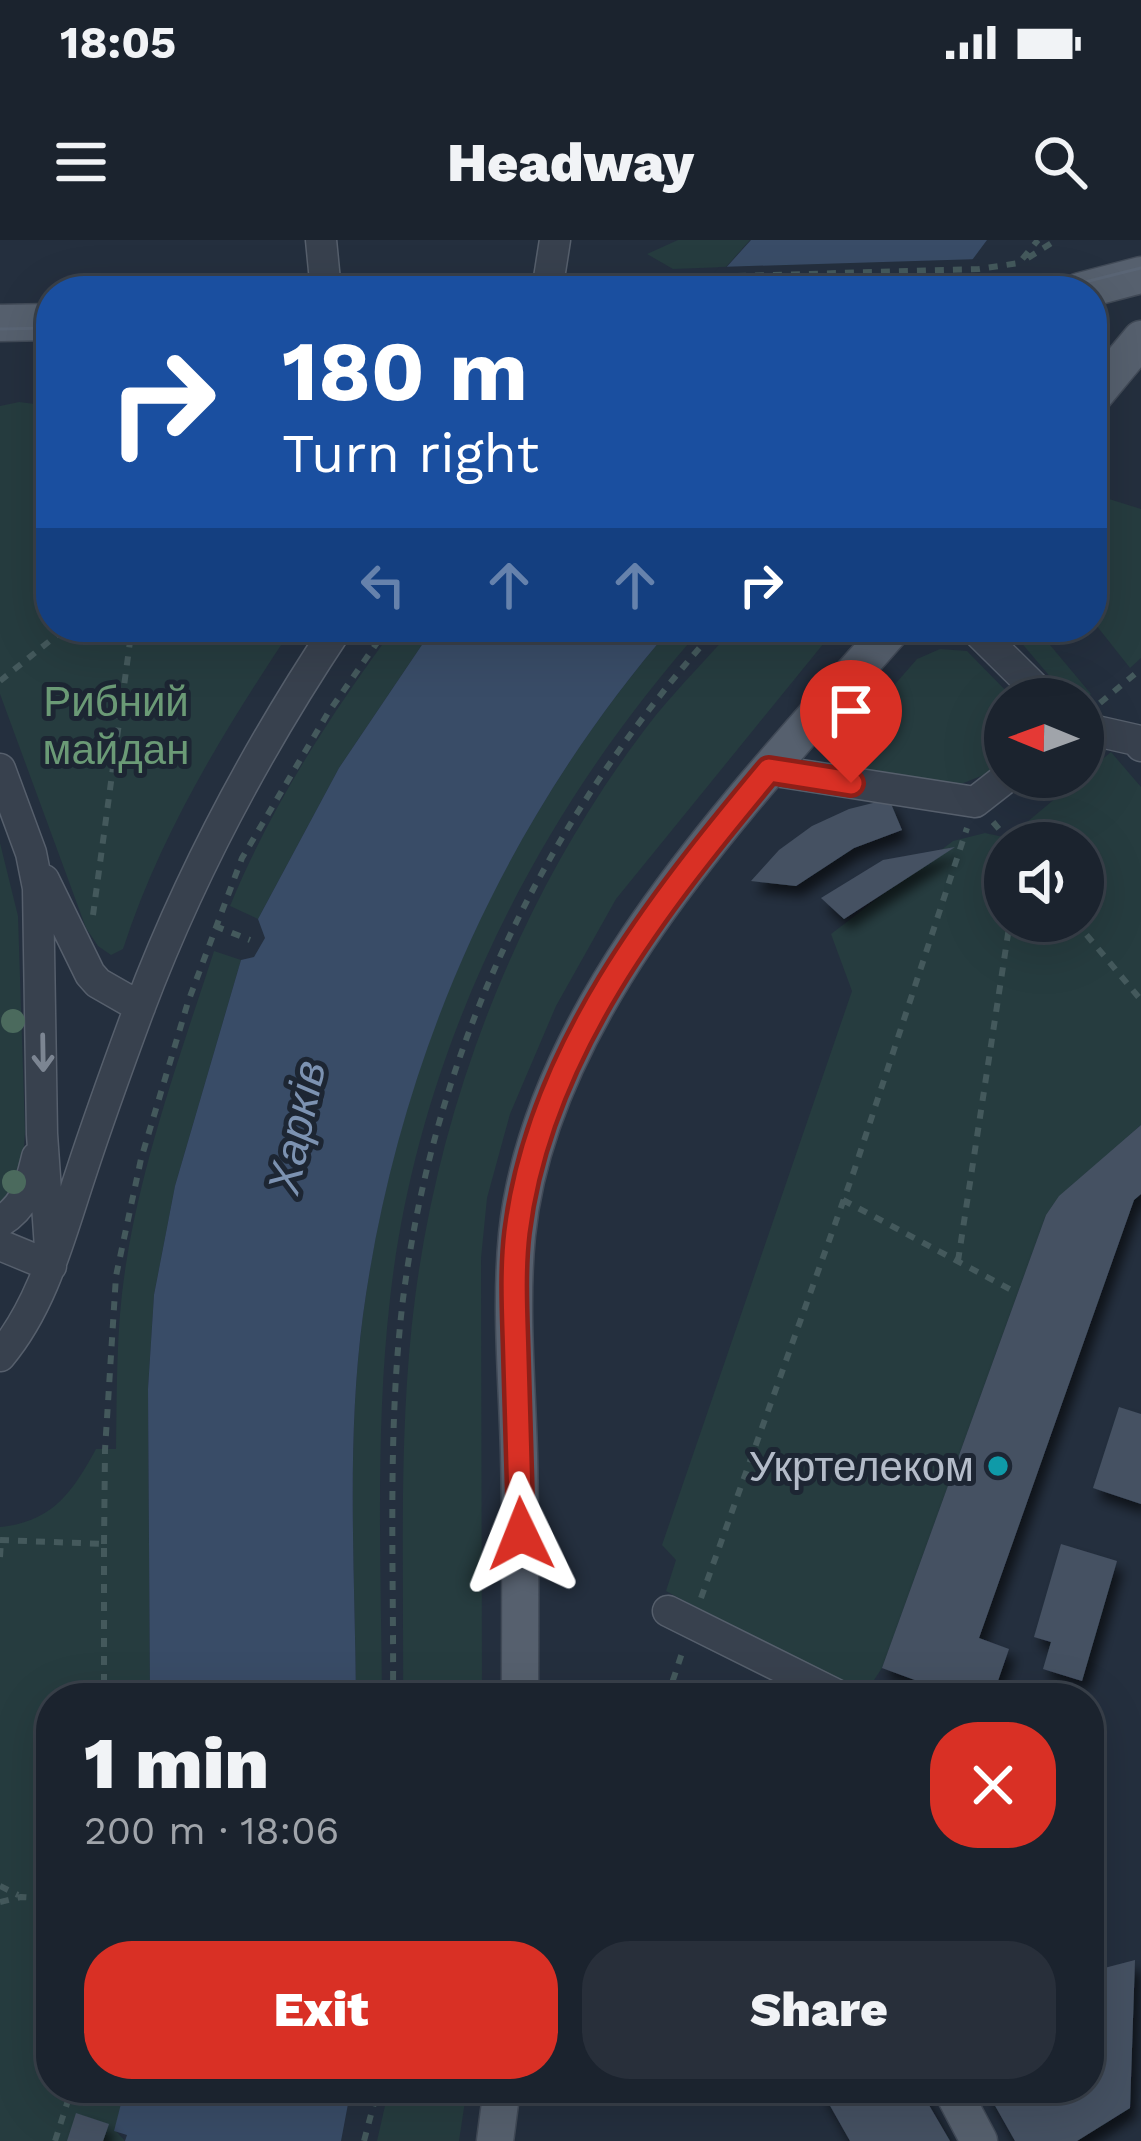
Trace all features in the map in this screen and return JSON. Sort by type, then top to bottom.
[{"type":"main road","points":[[1107,283],[1141,274]]},
{"type":"main road","points":[[0,323],[36,322]]},
{"type":"main road","points":[[1107,380],[1141,340]]},
{"type":"main road","points":[[520,1683],[515,1263],[531,1166],[558,1090],[614,976],[660,904],[881,642]]},
{"type":"main road","points":[[495,2141],[500,2103]]},
{"type":"main road","points":[[959,2103],[979,2141]]},
{"type":"street","points":[[321,240],[325,276]]},
{"type":"street","points":[[549,276],[555,240]]},
{"type":"street","points":[[0,1357],[22,1325],[50,1266],[140,1007],[222,819],[329,642]]},
{"type":"street","points":[[988,642],[1025,678]]},
{"type":"street","points":[[1104,724],[1141,746]]},
{"type":"street","points":[[0,769],[31,853],[98,983]]},
{"type":"street","points":[[769,770],[975,802],[984,795]]},
{"type":"street","points":[[31,853],[40,903],[42,1134],[50,1266]]},
{"type":"street","points":[[42,990],[58,982],[98,983],[140,1007]]},
{"type":"street","points":[[0,1222],[20,1207],[30,1189],[42,1134]]},
{"type":"street","points":[[0,1245],[50,1266]]},
{"type":"street","points":[[680,1617],[813,1683]]},
{"type":"path","points":[[1019,263],[1038,240]]},
{"type":"path","points":[[736,276],[980,269],[1019,263],[1057,240]]},
{"type":"path","points":[[0,681],[48,642]]},
{"type":"path","points":[[92,918],[131,642]]},
{"type":"path","points":[[104,1683],[110,1354],[121,1245],[149,1130],[242,858],[378,642]]},
{"type":"path","points":[[393,1683],[397,1373],[413,1237],[440,1116],[487,987],[564,830],[643,714],[705,642]]},
{"type":"path","points":[[1104,703],[1141,669]]},
{"type":"path","points":[[669,1683],[680,1617],[843,1200],[975,802]]},
{"type":"path","points":[[215,926],[250,940]]},
{"type":"path","points":[[958,1261],[1007,942]]},
{"type":"path","points":[[1093,942],[1141,1000]]},
{"type":"path","points":[[843,1200],[1018,1294]]},
{"type":"path","points":[[0,1558],[1,1540],[104,1544]]},
{"type":"path","points":[[0,1886],[21,1897]]},
{"type":"path","points":[[0,1902],[36,1898]]},
{"type":"path","points":[[55,2141],[67,2103]]},
{"type":"path","points":[[364,2141],[373,2103]]},
{"type":"green space","points":[[678,240],[750,240],[726,267],[673,269],[647,254]]},
{"type":"green space","name":"Рибний майдан","points":[[36,404],[36,642],[283,642],[197,782],[156,864],[123,949],[111,955],[86,928],[0,694],[0,406]]},
{"type":"green space","points":[[1107,500],[1141,509],[1141,658],[1130,668],[1107,639]]},
{"type":"green space","points":[[384,642],[424,642],[339,768],[258,919],[230,906],[264,832]]},
{"type":"green space","points":[[660,642],[690,642],[588,775],[538,855],[495,939],[427,1115],[405,1206],[385,1349],[382,1683],[356,1683],[353,1506],[358,1362],[379,1220],[402,1127],[431,1036],[509,863],[557,781]]},
{"type":"green space","points":[[722,642],[825,642],[616,899],[556,1006],[510,1114],[487,1198],[481,1258],[482,1683],[403,1683],[406,1397],[415,1298],[446,1142],[497,990],[530,917],[609,779],[656,715]]},
{"type":"green space","points":[[1021,642],[1048,642],[1078,678],[1051,678]]},
{"type":"green space","points":[[940,649],[967,651],[993,678],[984,678],[984,775],[956,786],[846,770],[835,753],[917,659]]},
{"type":"green space","points":[[1111,752],[1141,787],[1141,1125],[1060,1196],[1046,1215],[882,1668],[872,1683],[835,1683],[666,1591],[676,1560],[662,1545],[852,991],[831,934],[953,841],[984,833],[984,942],[1104,942],[1104,822],[1027,822],[1056,798],[1104,798],[1104,758]]},
{"type":"green space","points":[[0,843],[18,916],[25,1131],[21,1192],[0,1217]]},
{"type":"green space","points":[[214,951],[241,960],[175,1186],[154,1295],[148,1389],[150,1683],[36,1683],[36,2103],[121,2103],[115,2130],[125,2141],[0,2141],[0,1527],[47,1512],[69,1492],[96,1449],[116,1449],[126,1264],[164,1106]]},
{"type":"green space","points":[[386,2103],[465,2103],[459,2141],[377,2141]]},
{"type":"water","points":[[751,240],[987,240],[960,276],[719,276]]},
{"type":"water","name":"Харків","points":[[424,642],[660,642],[557,781],[509,863],[467,948],[402,1127],[379,1220],[358,1362],[353,1506],[356,1683],[150,1683],[148,1389],[154,1295],[175,1186],[241,960],[254,957],[265,938],[258,919],[339,768]]},
{"type":"water","points":[[121,2103],[348,2103],[341,2141],[125,2141],[127,2135],[114,2131]]},
{"type":"pier","points":[[980,259],[967,276],[712,276],[719,267]]},
{"type":"building","points":[[889,799],[902,830],[854,848],[796,886],[751,881],[779,850],[812,826],[849,809]]},
{"type":"building","points":[[955,847],[844,919],[821,898],[883,860]]},
{"type":"building","name":"Укртелеком","points":[[1141,1125],[1141,1194],[1134,1200],[979,1638],[1009,1649],[997,1683],[923,1683],[882,1668],[1046,1215],[1059,1196]]},
{"type":"building","points":[[1119,1407],[1141,1414],[1141,1504],[1093,1488]]},
{"type":"building","points":[[1061,1544],[1117,1561],[1082,1681],[1043,1669],[1051,1642],[1034,1637]]},
{"type":"building","points":[[1135,1960],[1130,2108],[1077,2141],[1015,2141],[993,2103],[1104,2103],[1104,1968]]},
{"type":"building","points":[[828,2103],[928,2103],[950,2141],[850,2141]]},
{"type":"building","points":[[76,2113],[109,2124],[103,2141],[67,2141]]},
{"type":"tram line","points":[[1107,276],[1141,268]]},
{"type":"tram line","points":[[0,329],[36,328]]},
{"type":"place","name":"Укртелеком","points":[[998,1466]]},
{"type":"route","points":[[521,1534],[517,1232],[531,1166],[558,1090],[614,976],[660,904],[769,770],[851,783]]}]
